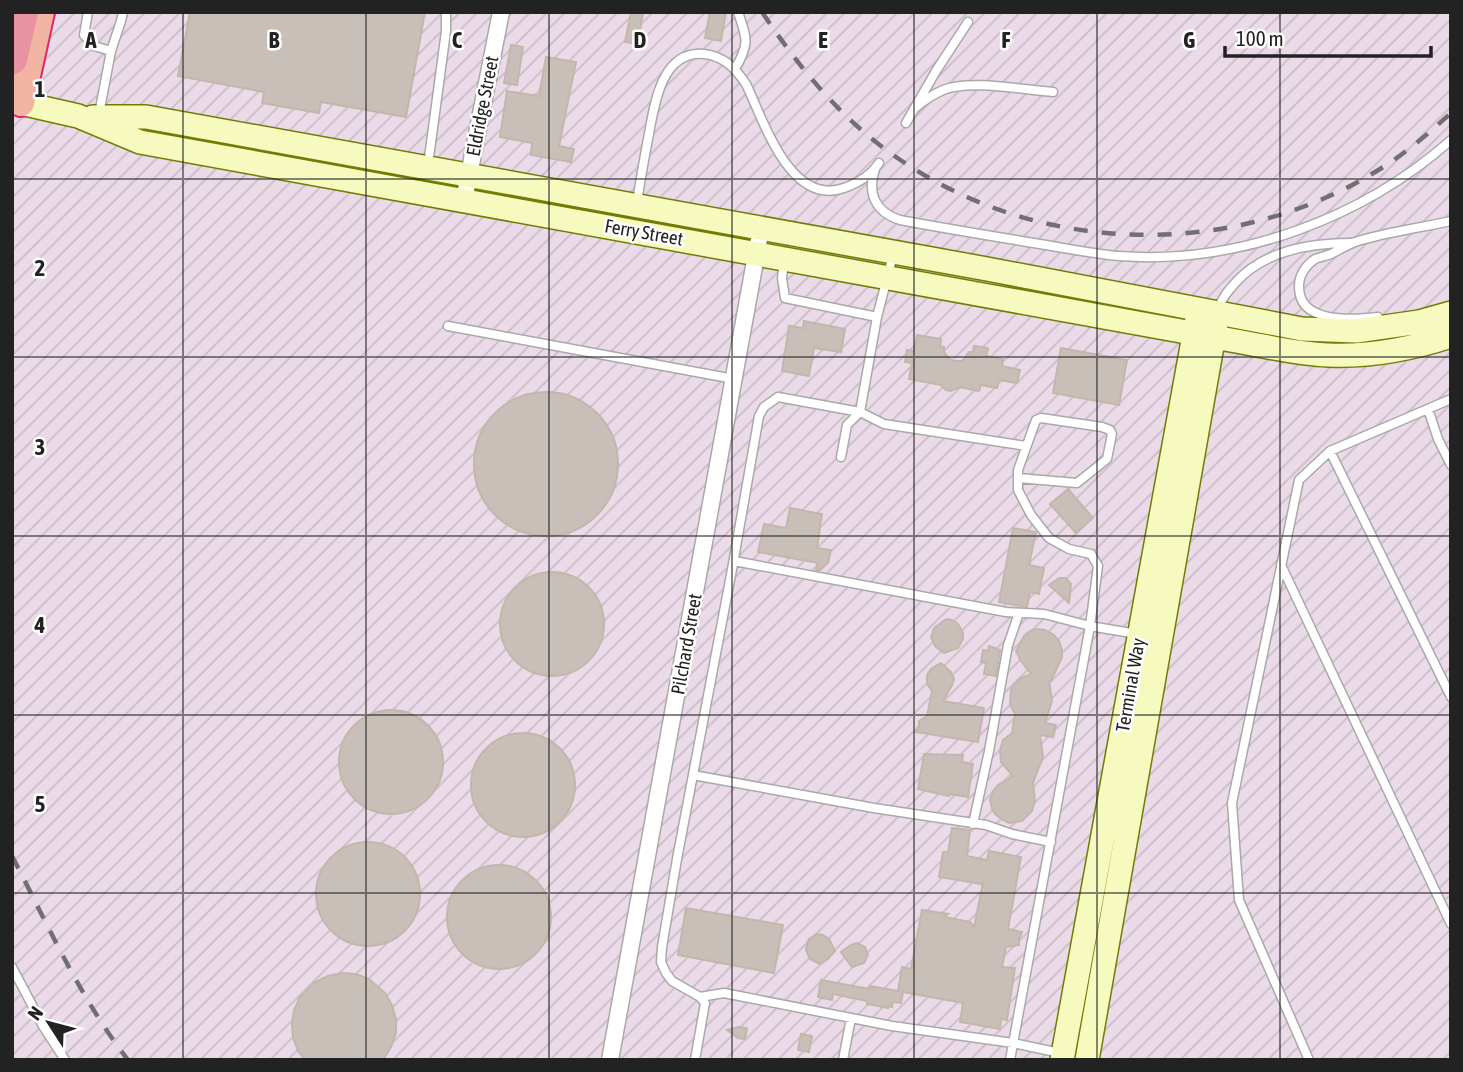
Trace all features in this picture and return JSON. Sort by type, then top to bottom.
[{"type":"highway","points":[[12,59],[23,12]]},
{"type":"highway","points":[[17,102],[41,12]]},
{"type":"main road","name":"Ferry Street","points":[[17,102],[88,117],[146,117],[1302,329],[1356,331],[1419,321],[1451,311]]},
{"type":"main road","name":"Ferry Street","points":[[88,117],[140,142],[1203,336]]},
{"type":"main road","name":"Terminal Way","points":[[1087,1060],[1150,635],[1208,311]]},
{"type":"main road","name":"Terminal Way","points":[[1063,1057],[1150,635],[1202,402],[1203,336]]},
{"type":"main road","points":[[1203,336],[1325,355],[1358,356],[1396,350],[1451,336]]},
{"type":"main road","points":[[1202,402],[1216,372],[1230,358],[1247,350],[1269,347]]},
{"type":"street","name":"Eldridge Street","points":[[464,200],[501,12]]},
{"type":"street","name":"Pilchard Street","points":[[610,1060],[761,228]]},
{"type":"lane","points":[[88,12],[84,35],[94,46],[111,51]]},
{"type":"lane","points":[[88,117],[123,12]]},
{"type":"lane","points":[[428,168],[446,31],[446,12]]},
{"type":"lane","points":[[735,69],[744,53],[747,37],[738,12]]},
{"type":"lane","points":[[906,123],[968,22]]},
{"type":"lane","points":[[636,205],[658,89],[670,69],[688,57],[701,54],[715,56],[735,69],[746,84],[786,165],[800,180],[821,190],[830,191],[862,180],[877,166],[872,184],[875,200],[883,212],[900,220],[1120,256],[1197,253],[1246,245],[1306,227],[1389,186],[1451,140]]},
{"type":"lane","points":[[915,108],[942,91],[961,86],[1054,92]]},
{"type":"lane","points":[[1382,316],[1345,318],[1317,315],[1304,305],[1300,296],[1300,278],[1315,259],[1354,243],[1451,221]]},
{"type":"lane","points":[[1208,311],[1244,273],[1268,258],[1331,243],[1354,243]]},
{"type":"lane","points":[[841,457],[847,425],[860,412],[877,317],[893,252]]},
{"type":"lane","points":[[785,258],[782,278],[785,298],[877,317]]},
{"type":"lane","points":[[1426,310],[1451,311]]},
{"type":"lane","points":[[448,326],[734,379]]},
{"type":"lane","points":[[695,1060],[705,1003],[700,997],[672,981],[661,962],[662,947],[759,416],[764,407],[778,397],[860,412],[884,424],[1026,446]]},
{"type":"lane","points":[[1309,1060],[1239,900],[1232,803],[1299,480],[1330,451],[1451,399]]},
{"type":"lane","points":[[1429,408],[1438,439],[1451,465]]},
{"type":"lane","points":[[1010,1060],[1090,626],[1098,566],[1091,554],[1069,549],[1049,538],[1031,515],[1018,490],[1018,478],[1018,470],[1036,420],[1041,418],[1102,427],[1110,430],[1112,434],[1107,459],[1077,483],[1018,478]]},
{"type":"lane","points":[[1330,451],[1451,697]]},
{"type":"lane","points":[[734,561],[1006,612],[1044,614],[1090,626],[1150,635]]},
{"type":"lane","points":[[1281,565],[1451,924]]},
{"type":"lane","points":[[973,824],[1008,645],[1019,613]]},
{"type":"lane","points":[[693,775],[986,825],[1012,834],[1051,842]]},
{"type":"lane","points":[[12,967],[43,1027],[65,1060]]},
{"type":"lane","points":[[700,997],[724,993],[892,1026],[1013,1044],[1063,1057]]},
{"type":"lane","points":[[843,1060],[851,1018]]},
{"type":"shaded area","points":[[12,12],[1451,12],[1451,1060],[12,1060]]},
{"type":"building","points":[[190,12],[425,12],[406,117],[321,102],[319,113],[262,103],[264,92],[178,76]]},
{"type":"building","points":[[631,12],[643,12],[638,44],[625,42]]},
{"type":"building","points":[[710,12],[726,12],[721,41],[705,38]]},
{"type":"building","points":[[511,45],[523,47],[517,85],[504,83]]},
{"type":"building","points":[[546,57],[576,62],[559,146],[574,149],[571,162],[531,155],[532,143],[500,137],[507,91],[539,96]]},
{"type":"building","points":[[804,321],[845,329],[841,352],[814,348],[809,376],[782,371],[789,326],[803,328]]},
{"type":"building","points":[[917,335],[941,339],[940,346],[944,347],[946,355],[952,361],[962,361],[969,352],[973,352],[974,346],[988,348],[986,356],[1003,359],[1002,366],[1020,370],[1017,383],[999,380],[997,388],[981,385],[979,391],[960,387],[951,391],[941,385],[909,379],[912,363],[905,362],[907,350],[914,351]]},
{"type":"building","points":[[1061,348],[1127,360],[1119,405],[1053,393]]},
{"type":"building","points":[[546,392],[574,397],[597,413],[613,436],[618,464],[613,492],[597,515],[574,531],[546,536],[518,531],[495,515],[479,492],[474,464],[479,436],[495,413],[518,397]]},
{"type":"building","points":[[1068,489],[1093,518],[1076,533],[1050,504]]},
{"type":"building","points":[[790,508],[822,514],[817,548],[831,550],[828,563],[820,570],[816,570],[818,563],[758,552],[764,524],[786,528]]},
{"type":"building","points":[[1013,528],[1036,532],[1029,565],[1044,568],[1039,594],[1030,592],[1027,607],[999,602]]},
{"type":"building","points":[[552,572],[572,576],[589,587],[600,604],[604,624],[600,644],[589,661],[572,672],[552,676],[532,672],[515,661],[504,644],[500,624],[504,604],[515,587],[532,576]]},
{"type":"building","points":[[1059,578],[1066,578],[1071,584],[1069,603],[1049,585]]},
{"type":"building","points":[[946,619],[958,624],[963,639],[958,648],[944,653],[935,646],[931,637],[934,628]]},
{"type":"building","points":[[1037,629],[1054,635],[1062,650],[1062,657],[1049,681],[1052,701],[1045,723],[1056,725],[1053,737],[1040,735],[1043,757],[1033,783],[1035,801],[1032,811],[1022,821],[1009,823],[996,815],[990,800],[998,785],[1013,776],[1001,762],[1000,750],[1003,740],[1012,733],[1015,714],[1010,704],[1011,689],[1019,679],[1031,674],[1016,651],[1024,636]]},
{"type":"building","points":[[989,646],[1000,650],[996,676],[984,674],[986,663],[981,662],[983,650],[988,651]]},
{"type":"building","points":[[941,663],[954,679],[943,701],[984,708],[978,742],[916,732],[919,721],[927,716],[932,691],[927,684],[927,675]]},
{"type":"building","points":[[391,710],[411,714],[428,725],[439,742],[443,762],[439,782],[428,799],[411,810],[391,814],[371,810],[354,799],[343,782],[339,762],[343,742],[354,725],[371,714]]},
{"type":"building","points":[[523,733],[543,737],[560,748],[571,765],[575,785],[571,805],[560,822],[543,833],[523,837],[503,833],[486,822],[475,805],[471,785],[475,765],[486,748],[503,737]]},
{"type":"building","points":[[924,754],[963,755],[962,762],[973,764],[968,797],[918,789]]},
{"type":"building","points":[[952,828],[970,830],[967,856],[987,860],[989,851],[1021,857],[1008,929],[1022,932],[1019,945],[1006,947],[1002,967],[1015,968],[1007,1020],[1001,1019],[1000,1029],[960,1022],[963,1003],[903,992],[901,1003],[893,1002],[892,1007],[888,1008],[833,994],[832,1000],[818,997],[821,980],[869,989],[871,986],[898,991],[902,967],[911,969],[922,910],[948,914],[944,917],[970,922],[974,927],[983,883],[939,877],[943,852],[948,852]]},
{"type":"building","points":[[368,842],[388,846],[405,857],[416,874],[420,894],[416,914],[405,931],[388,942],[368,946],[348,942],[331,931],[320,914],[316,894],[320,874],[331,857],[348,846]]},
{"type":"building","points":[[499,865],[519,869],[536,880],[547,897],[551,917],[547,937],[536,954],[519,965],[499,969],[479,965],[462,954],[451,937],[447,917],[451,897],[462,880],[479,869]]},
{"type":"building","points":[[686,908],[783,925],[774,973],[678,955]]},
{"type":"building","points":[[817,934],[829,939],[835,951],[820,964],[810,959],[806,950],[809,939]]},
{"type":"building","points":[[857,943],[865,947],[868,955],[864,963],[852,967],[841,952]]},
{"type":"building","points":[[342,973],[369,979],[385,993],[392,1005],[396,1033],[383,1060],[305,1060],[298,1051],[292,1024],[300,997],[315,982]]},
{"type":"building","points":[[747,1028],[745,1039],[738,1038],[727,1030]]},
{"type":"building","points":[[801,1034],[812,1036],[809,1052],[798,1050]]},
{"type":"railway","points":[[762,12],[816,84],[847,117],[881,146],[937,182],[998,209],[1062,227],[1127,234],[1193,232],[1258,221],[1321,200],[1380,169],[1451,113]]},
{"type":"railway","points":[[12,856],[80,986],[128,1060]]}]
